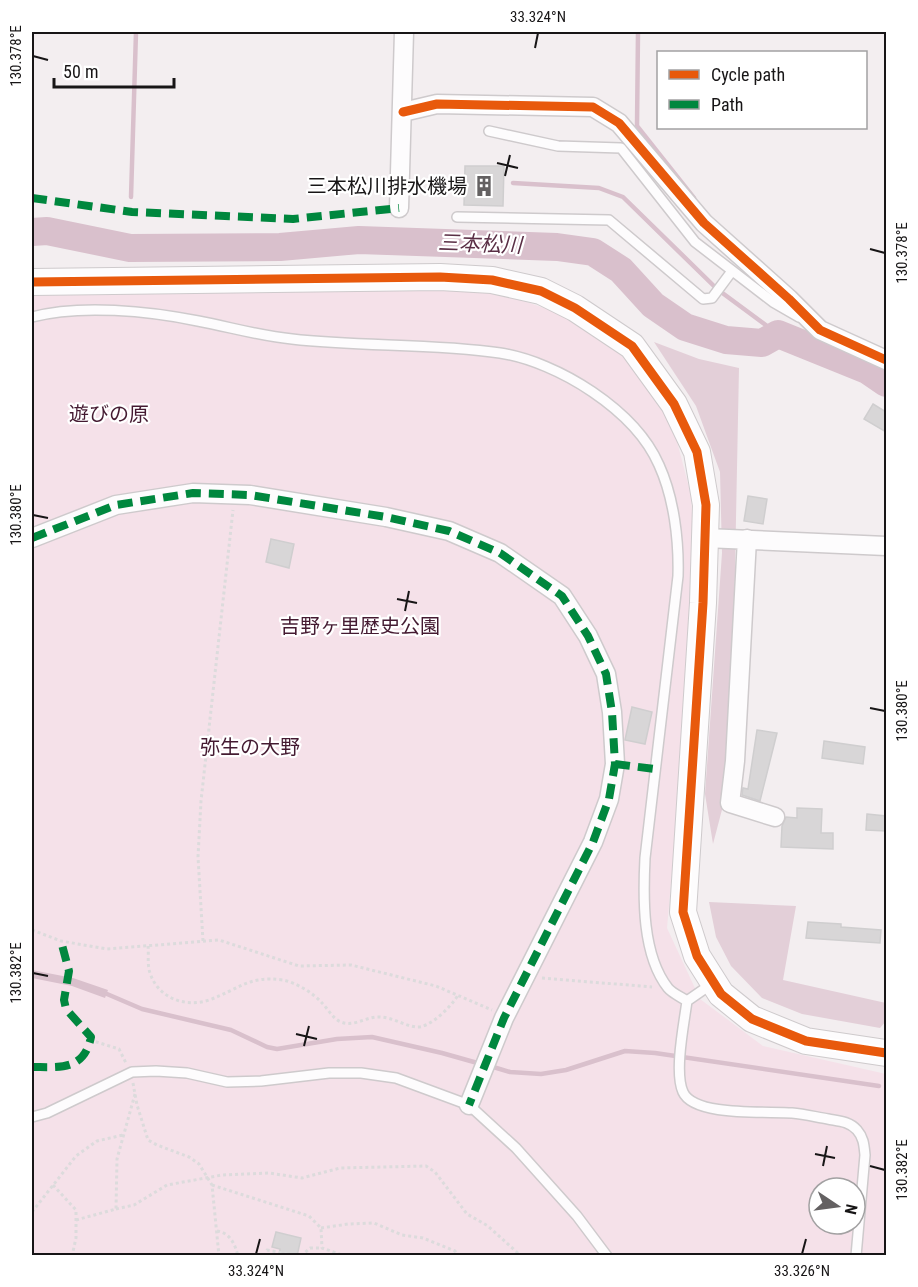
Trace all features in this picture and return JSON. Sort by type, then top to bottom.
[{"type":"street","points":[[399,208],[404,32]]},
{"type":"street","points":[[403,112],[437,104],[593,107],[619,123],[704,223],[820,330],[886,360]]},
{"type":"street","points":[[32,282],[440,277],[492,280],[541,291],[575,308],[632,346],[674,404],[697,452],[706,506],[703,603],[684,912],[697,956],[721,994],[752,1019],[806,1041],[886,1053]]},
{"type":"street","points":[[32,538],[116,505],[193,493],[235,494],[297,501],[449,531],[500,553],[562,596],[588,636],[606,674],[612,712],[615,764],[609,799],[593,842],[504,1018],[469,1105]]},
{"type":"street","points":[[705,537],[886,546]]},
{"type":"street","points":[[747,539],[735,761],[730,803],[775,817]]},
{"type":"lane","points":[[489,131],[558,146],[621,148],[695,242],[773,302],[820,330]]},
{"type":"lane","points":[[457,217],[609,220],[703,299],[711,298],[732,271]]},
{"type":"lane","points":[[32,316],[52,311],[75,310],[158,314],[291,339],[503,354],[544,366],[585,386],[638,432],[659,464],[673,510],[679,547],[678,576],[642,901],[651,955],[668,988],[687,1001]]},
{"type":"lane","points":[[714,982],[687,1001],[681,1049],[680,1076],[683,1092],[692,1103],[704,1107],[793,1113],[848,1123],[856,1129],[863,1140],[865,1155],[856,1256]]},
{"type":"lane","points":[[32,1117],[47,1113],[132,1072],[187,1073],[227,1082],[361,1072],[396,1078],[469,1105],[516,1148],[577,1216],[607,1256]]},
{"type":"path","points":[[203,941],[198,856],[201,801],[235,494]]},
{"type":"path","points":[[32,930],[61,941],[107,949],[219,940],[299,966],[351,965],[436,986],[486,1006],[504,1018]]},
{"type":"path","points":[[148,946],[149,971],[156,986],[167,996],[176,1000],[196,1003],[211,999],[243,983],[259,980],[284,980],[302,988],[321,1002],[338,1022],[350,1025],[378,1017],[417,1028],[435,1019],[453,1004],[458,995]]},
{"type":"path","points":[[526,974],[549,979],[668,988]]},
{"type":"path","points":[[90,1040],[119,1049],[132,1072],[144,1131],[148,1140],[200,1164],[212,1185],[219,1256]]},
{"type":"path","points":[[116,1209],[117,1159],[135,1092]]},
{"type":"path","points":[[32,1212],[76,1156],[97,1141],[123,1135]]},
{"type":"path","points":[[76,1220],[134,1205],[167,1185],[207,1177],[269,1173],[302,1178],[340,1168],[426,1166],[435,1172],[466,1214],[488,1226],[521,1256]]},
{"type":"path","points":[[53,1185],[76,1210],[76,1238],[72,1256]]},
{"type":"path","points":[[212,1185],[309,1216],[321,1228],[322,1248]]},
{"type":"path","points":[[321,1228],[374,1223],[402,1235],[423,1238],[455,1251],[459,1256]]},
{"type":"path","points":[[217,1231],[224,1232],[233,1241],[238,1256]]},
{"type":"path","points":[[265,1256],[267,1250],[300,1256],[310,1248],[322,1248],[345,1256]]},
{"type":"green space","name":"吉野ヶ里歴史公園","points":[[461,286],[518,299],[567,316],[608,341],[644,379],[674,430],[691,495],[694,550],[681,768],[667,928],[700,999],[763,1046],[886,1074],[886,1255],[32,1255],[32,295]]},
{"type":"shaded area","points":[[654,342],[699,359],[739,368],[732,719],[724,802],[713,844],[705,794],[722,553],[720,472],[696,406]]},
{"type":"shaded area","points":[[709,902],[796,906],[783,980],[886,1003],[886,1021],[880,1028],[802,1014],[762,998],[731,966],[716,937]]},
{"type":"shaded area","points":[[32,970],[73,978],[108,990],[105,998],[72,986],[32,978]]},
{"type":"building","name":"三本松川排水機場","points":[[465,166],[504,166],[503,206],[464,205]]},
{"type":"building","points":[[873,404],[886,412],[886,432],[864,419]]},
{"type":"building","points":[[748,496],[767,499],[763,524],[744,521]]},
{"type":"building","points":[[271,539],[294,544],[289,568],[266,562]]},
{"type":"building","points":[[632,707],[652,712],[645,744],[625,740]]},
{"type":"building","points":[[757,730],[777,733],[760,801],[742,795],[743,788],[748,789]]},
{"type":"building","points":[[824,741],[865,747],[863,764],[822,758]]},
{"type":"building","points":[[797,808],[822,809],[821,833],[833,833],[833,849],[781,847],[782,826],[786,817],[797,818]]},
{"type":"building","points":[[867,814],[886,816],[886,831],[866,830]]},
{"type":"building","points":[[808,922],[881,930],[880,943],[806,938]]},
{"type":"building","points":[[276,1232],[301,1238],[297,1256],[279,1256],[280,1249],[272,1247]]},
{"type":"waterway","points":[[131,197],[136,32]]},
{"type":"waterway","points":[[638,32],[637,126],[694,198]]},
{"type":"waterway","points":[[513,183],[599,188],[623,197],[717,289],[778,334]]},
{"type":"waterway","name":"三本松川","points":[[32,232],[47,231],[130,248],[280,247],[359,240],[557,247],[593,252],[621,270],[653,305],[685,327],[726,340],[762,343],[778,334],[867,370],[886,383]]},
{"type":"waterway","points":[[107,994],[142,1009],[231,1030],[267,1047],[277,1049],[337,1039],[372,1037],[481,1064]]},
{"type":"waterway","points":[[490,1066],[510,1072],[541,1074],[566,1070],[625,1051],[655,1053],[879,1086]]},
{"type":"marked path","points":[[32,198],[132,212],[293,219],[399,208]]},
{"type":"marked path","points":[[32,538],[116,505],[193,493],[250,495],[386,517],[449,531],[500,553],[562,596],[588,636],[606,674],[612,712],[615,764],[609,799],[593,842],[504,1018],[469,1105]]},
{"type":"marked path","points":[[615,764],[655,769]]},
{"type":"marked path","points":[[32,1067],[69,1065],[77,1061],[88,1048],[91,1037],[66,1009],[64,1000],[69,971],[61,941]]},
{"type":"cycle path","points":[[403,112],[437,104],[593,107],[619,123],[704,223],[820,330],[886,360]]},
{"type":"cycle path","points":[[32,282],[440,277],[492,280],[541,291],[575,308],[632,346],[674,404],[697,452],[706,505],[703,603],[683,912],[697,956],[721,994],[752,1019],[806,1041],[886,1053]]},
{"type":"place","name":"三本松川排水機場","points":[[484,186]]},
{"type":"park label","name":"遊びの原","points":[[109,414]]},
{"type":"park label","name":"弥生の大野","points":[[250,747]]}]
